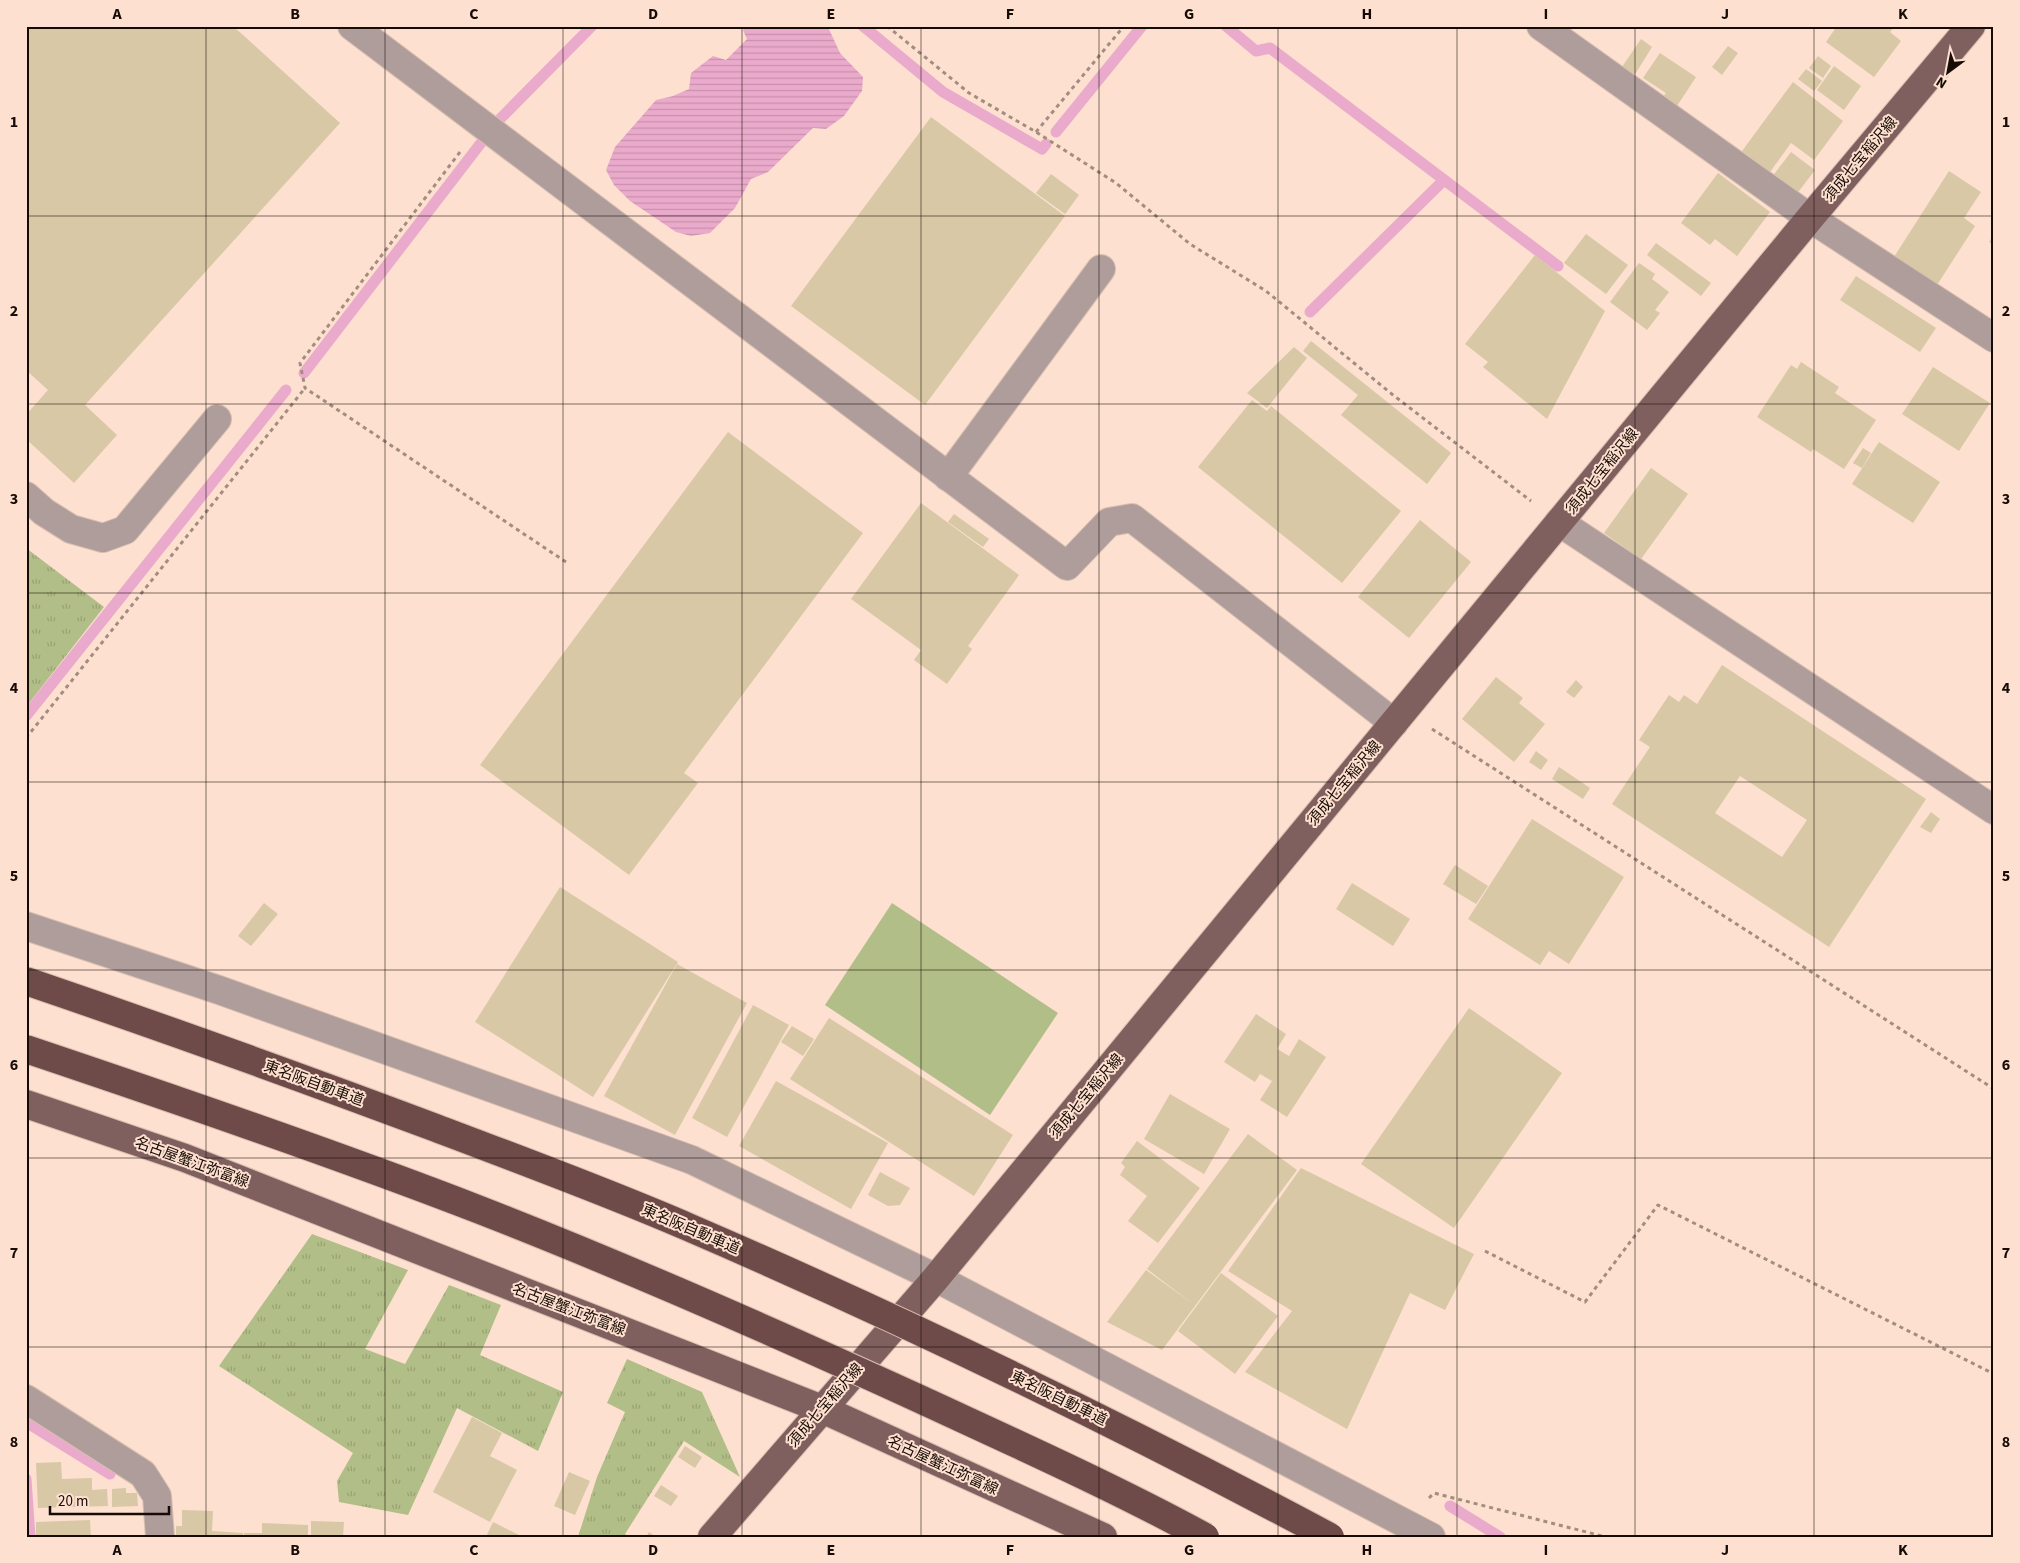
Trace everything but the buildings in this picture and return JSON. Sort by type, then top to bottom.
[{"type":"highway","name":"東名阪自動車道","points":[[26,982],[344,1094],[508,1155],[686,1226],[858,1303],[1039,1388],[1206,1471],[1330,1537]]},
{"type":"highway","points":[[26,1049],[318,1150],[480,1210],[658,1282],[991,1432],[1206,1537]]},
{"type":"main road","name":"須成七宝稲沢線","points":[[712,1537],[936,1278],[1810,218],[1971,26]]},
{"type":"main road","name":"名古屋蟹江弥富線","points":[[26,1104],[185,1158],[822,1409],[1103,1537]]},
{"type":"street","points":[[352,26],[1067,566],[1109,522],[1132,518],[1399,717]]},
{"type":"street","points":[[1541,26],[1810,218],[1994,338]]},
{"type":"street","points":[[948,477],[1101,270]]},
{"type":"street","points":[[26,496],[44,512],[71,529],[103,538],[125,530],[217,419]]},
{"type":"street","points":[[1559,522],[1994,810]]},
{"type":"street","points":[[26,926],[228,993],[692,1160],[936,1278],[1431,1537]]},
{"type":"street","points":[[26,1399],[143,1474],[157,1496],[160,1537]]},
{"type":"path","points":[[887,26],[969,94],[1036,132],[1116,183],[1190,244],[1266,291],[1393,395],[1559,522]]},
{"type":"path","points":[[1036,132],[1124,26]]},
{"type":"path","points":[[482,124],[300,363],[305,388],[566,562]]},
{"type":"path","points":[[26,738],[305,388]]},
{"type":"path","points":[[1399,717],[1994,1089]]},
{"type":"path","points":[[1485,1251],[1585,1302],[1658,1205],[1994,1374]]},
{"type":"path","points":[[1403,1522],[1434,1493],[1606,1537]]},
{"type":"green space","points":[[26,548],[104,607],[26,707]]},
{"type":"green space","points":[[892,903],[1058,1013],[990,1115],[825,1005]]},
{"type":"green space","points":[[312,1234],[408,1270],[365,1349],[405,1364],[449,1285],[501,1305],[480,1355],[563,1392],[538,1451],[457,1408],[408,1515],[339,1502],[337,1481],[353,1453],[219,1366]]},
{"type":"green space","points":[[627,1359],[702,1392],[740,1477],[684,1441],[625,1534],[629,1537],[578,1537],[597,1477],[625,1412],[607,1403]]},
{"type":"shaded area","points":[[747,26],[828,27],[840,53],[863,77],[862,91],[844,116],[826,129],[813,128],[768,172],[751,179],[735,208],[710,233],[691,236],[676,232],[630,201],[614,185],[606,170],[615,147],[656,100],[673,96],[689,89],[691,73],[713,56],[726,60],[747,39],[743,30]]},
{"type":"waterway","points":[[499,120],[592,26]]},
{"type":"waterway","points":[[863,26],[943,92],[1042,149],[1046,144]]},
{"type":"waterway","points":[[1056,132],[1142,26]]},
{"type":"waterway","points":[[1226,26],[1256,51],[1270,48],[1558,266]]},
{"type":"waterway","points":[[304,373],[484,139]]},
{"type":"waterway","points":[[1310,312],[1444,180]]},
{"type":"waterway","points":[[26,716],[286,390]]},
{"type":"waterway","points":[[26,1422],[110,1474]]},
{"type":"waterway","points":[[26,1479],[30,1537]]},
{"type":"waterway","points":[[1450,1506],[1500,1537]]}]
